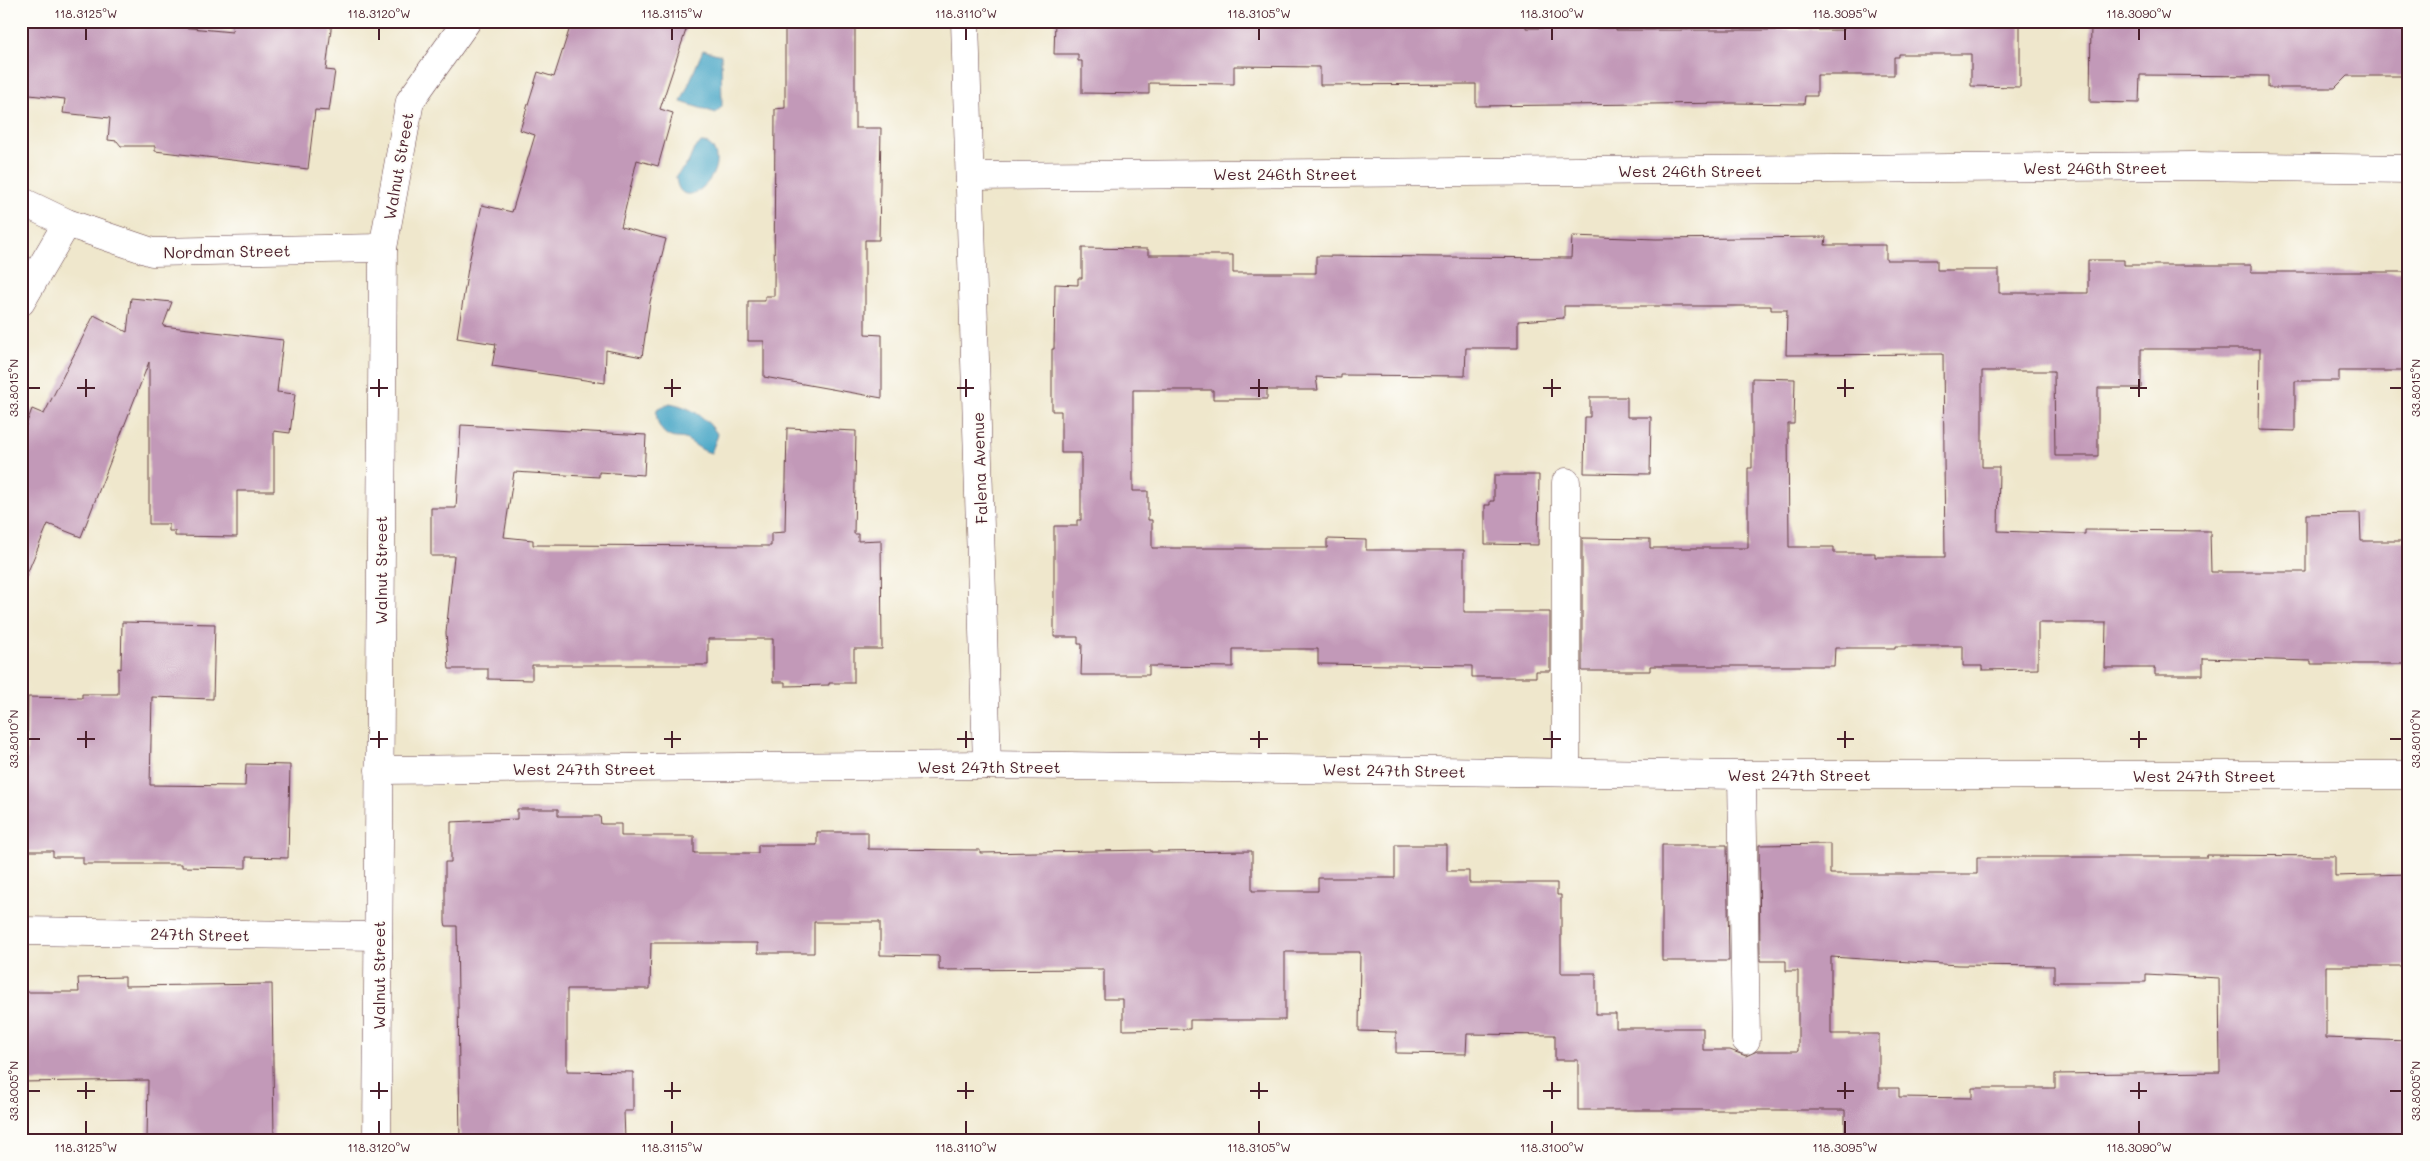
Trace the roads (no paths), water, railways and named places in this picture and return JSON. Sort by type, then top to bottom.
[{"type":"street","name":"Walnut Street","points":[[377,1140],[383,248],[410,101],[467,21]]},
{"type":"street","name":"Falena Avenue","points":[[964,21],[987,765]]},
{"type":"street","name":"West 246th Street","points":[[970,176],[2194,166],[2409,169]]},
{"type":"street","name":"Nordman Street","points":[[21,201],[67,223],[152,252],[383,248]]},
{"type":"street","points":[[21,302],[67,223]]},
{"type":"street","points":[[1566,482],[1566,772]]},
{"type":"street","name":"West 247th Street","points":[[379,770],[987,765],[1742,774],[2409,774]]},
{"type":"street","points":[[1742,774],[1746,1040]]},
{"type":"street","name":"247th Street","points":[[21,931],[378,936]]},
{"type":"water","points":[[703,50],[721,55],[722,106],[716,113],[681,102]]},
{"type":"water","points":[[701,143],[710,145],[715,153],[716,163],[713,174],[700,190],[692,194],[684,194],[679,188],[676,176],[688,163],[694,149]]},
{"type":"water","points":[[670,403],[685,407],[703,418],[718,435],[711,453],[685,439],[671,437],[661,429],[658,422],[657,409]]}]
